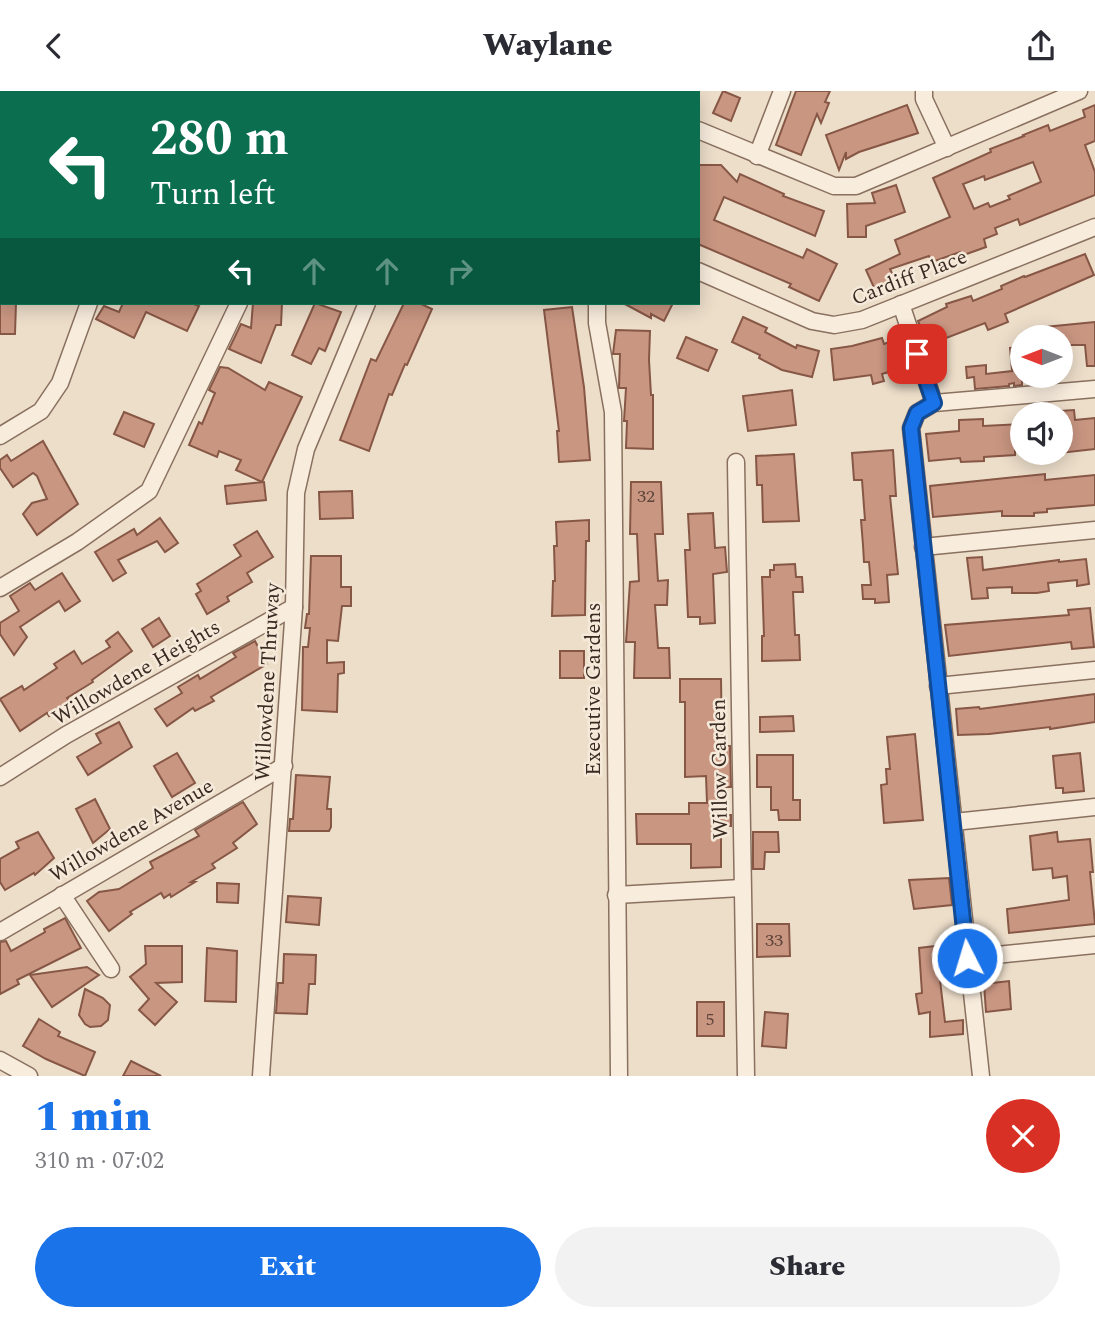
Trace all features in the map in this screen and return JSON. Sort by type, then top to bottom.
[{"type":"street","points":[[757,156],[782,91]]},
{"type":"street","points":[[923,91],[924,99],[947,148]]},
{"type":"street","points":[[700,131],[834,185],[856,186],[1079,91]]},
{"type":"street","name":"Cardiff Place","points":[[700,272],[811,321],[834,325],[862,320],[1095,227]]},
{"type":"street","points":[[901,304],[934,403]]},
{"type":"street","points":[[0,436],[41,411],[61,383],[88,305]]},
{"type":"street","points":[[0,588],[77,543],[149,491],[238,305]]},
{"type":"street","name":"Willowdene Thruway","points":[[261,1076],[294,607],[296,493],[306,449],[366,305]]},
{"type":"street","name":"Executive Gardens","points":[[597,305],[597,323],[612,412],[619,1076]]},
{"type":"street","points":[[981,1076],[911,428],[917,413],[934,403],[1095,389]]},
{"type":"street","name":"Willow Garden","points":[[736,462],[746,1076]]},
{"type":"street","points":[[923,547],[1095,530]]},
{"type":"street","name":"Willowdene Heights","points":[[0,777],[66,735],[294,607]]},
{"type":"street","points":[[938,685],[1095,670]]},
{"type":"street","name":"Willowdene Avenue","points":[[0,932],[284,766]]},
{"type":"street","points":[[954,822],[1095,807]]},
{"type":"street","points":[[616,895],[741,888]]},
{"type":"street","points":[[62,895],[111,969]]},
{"type":"street","points":[[967,958],[1095,945]]},
{"type":"street","points":[[0,1061],[29,1076]]},
{"type":"building","points":[[723,91],[740,98],[731,121],[713,113]]},
{"type":"building","points":[[796,91],[830,91],[825,102],[829,103],[821,123],[817,114],[801,155],[776,145]]},
{"type":"building","points":[[907,105],[918,133],[859,152],[846,159],[846,152],[839,170],[826,135]]},
{"type":"building","points":[[1095,105],[1095,141],[1085,145],[1095,172],[1095,195],[1020,225],[1018,219],[995,228],[997,234],[984,239],[986,247],[961,256],[960,252],[932,262],[929,256],[890,269],[896,282],[876,292],[866,270],[900,254],[895,240],[950,217],[933,178],[1023,135],[1048,125],[1050,131],[1085,117],[1083,110]],"holes":[[[1033,162],[1041,182],[1008,196],[1010,199],[990,207],[988,203],[974,209],[963,184],[984,176],[985,180]]]},
{"type":"building","points":[[700,165],[721,165],[737,182],[740,174],[784,194],[783,196],[824,211],[815,236],[724,197],[714,220],[803,258],[807,249],[837,264],[819,301],[789,287],[791,284],[700,245]]},
{"type":"building","points":[[896,185],[905,212],[866,226],[866,237],[848,237],[847,204],[875,203],[872,193]]},
{"type":"building","points":[[1085,254],[1094,275],[1005,314],[1008,322],[988,330],[985,323],[928,345],[918,321],[947,307],[946,304],[971,296],[973,301],[1024,276]]},
{"type":"building","points":[[0,305],[16,305],[15,334],[0,334]]},
{"type":"building","points":[[122,305],[199,306],[187,331],[146,312],[134,338],[96,319],[104,306],[119,312]]},
{"type":"building","points":[[253,305],[282,305],[281,325],[276,325],[261,363],[229,349],[241,324],[251,328]]},
{"type":"building","points":[[314,305],[341,312],[325,351],[319,348],[311,364],[292,355]]},
{"type":"building","points":[[403,305],[423,305],[432,309],[392,395],[389,394],[369,451],[340,440],[371,359],[376,361]]},
{"type":"building","points":[[627,305],[672,305],[664,321],[651,314],[651,318]]},
{"type":"building","points":[[572,307],[584,387],[590,460],[559,462],[559,431],[544,310]]},
{"type":"building","points":[[743,317],[767,328],[765,332],[796,348],[797,345],[819,351],[812,377],[782,370],[759,358],[760,355],[732,342]]},
{"type":"building","points":[[1095,322],[1095,366],[1087,366],[1085,345],[1073,345],[1073,325],[1065,325]]},
{"type":"building","points":[[616,330],[650,331],[653,449],[626,448],[626,388],[619,388],[620,354],[613,354]]},
{"type":"building","points":[[686,337],[717,350],[708,371],[677,358]]},
{"type":"building","points":[[882,338],[884,344],[892,341],[899,369],[882,374],[884,381],[873,384],[871,375],[834,380],[831,349]]},
{"type":"building","points":[[986,365],[986,374],[1010,371],[1009,386],[975,389],[974,377],[967,378],[966,367]]},
{"type":"building","points":[[220,367],[228,368],[265,390],[269,382],[302,397],[262,482],[236,470],[241,460],[219,451],[217,457],[189,445],[199,422],[202,424],[215,393],[209,390]]},
{"type":"building","points":[[792,390],[796,425],[748,431],[743,396]]},
{"type":"building","points":[[1073,410],[1075,420],[1095,418],[1095,449],[1073,452]]},
{"type":"building","points":[[124,412],[154,424],[144,447],[114,434]]},
{"type":"building","points":[[983,419],[983,426],[1010,425],[1010,455],[984,457],[984,461],[961,462],[960,458],[929,461],[926,434],[959,431],[959,420]]},
{"type":"building","points":[[43,441],[78,504],[37,535],[23,514],[32,503],[47,499],[37,476],[33,473],[13,487],[0,468],[0,460],[7,455],[11,461]]},
{"type":"building","points":[[893,450],[896,496],[890,496],[898,574],[887,575],[889,602],[875,603],[875,599],[863,599],[862,585],[871,585],[869,562],[864,562],[862,480],[854,480],[852,453]]},
{"type":"building","points":[[794,454],[799,521],[763,522],[762,485],[757,485],[756,456]]},
{"type":"building","points":[[1045,474],[1045,480],[1095,475],[1095,505],[1047,509],[1047,512],[1034,513],[1034,516],[1002,516],[1002,511],[933,517],[930,486]]},
{"type":"building","points":[[264,482],[266,500],[227,504],[225,486]]},
{"type":"building","points":[[631,482],[661,482],[663,534],[655,534],[658,581],[668,580],[667,605],[655,605],[658,648],[669,648],[670,678],[634,678],[635,642],[626,642],[630,582],[639,581],[637,534],[630,534]]},
{"type":"building","points":[[352,491],[353,518],[320,519],[319,492]]},
{"type":"building","points":[[713,513],[715,548],[725,547],[727,572],[713,574],[715,623],[700,624],[700,617],[688,617],[685,550],[690,550],[688,514]]},
{"type":"building","points":[[160,518],[178,543],[165,552],[157,541],[118,560],[126,573],[113,581],[95,552],[134,529],[137,535]]},
{"type":"building","points":[[589,520],[589,541],[586,541],[585,615],[552,616],[556,522]]},
{"type":"building","points":[[257,531],[273,557],[247,573],[252,582],[227,597],[229,601],[207,614],[196,594],[201,591],[197,584],[241,556],[234,545]]},
{"type":"building","points":[[311,556],[341,556],[341,587],[351,587],[351,606],[342,606],[338,641],[327,640],[327,663],[344,662],[344,673],[338,674],[337,712],[302,710],[303,647],[308,647],[310,628],[305,628],[309,614]]},
{"type":"building","points":[[982,557],[983,570],[1086,559],[1089,584],[1077,586],[1077,580],[1048,583],[1049,591],[1037,593],[1012,593],[1012,587],[987,588],[988,598],[972,599],[967,558]]},
{"type":"building","points":[[795,564],[796,577],[802,577],[803,592],[793,592],[795,635],[799,635],[800,660],[762,661],[762,577],[770,577],[770,570],[774,570],[774,565]]},
{"type":"building","points":[[62,573],[80,601],[65,611],[59,601],[20,627],[27,637],[14,655],[0,634],[0,623],[19,611],[10,596],[30,583],[35,590]]},
{"type":"building","points":[[1090,608],[1094,647],[1072,649],[1071,642],[949,656],[945,625],[1069,615],[1068,610]]},
{"type":"building","points":[[159,618],[170,636],[153,647],[142,629]]},
{"type":"building","points":[[118,632],[132,651],[92,680],[93,682],[67,698],[70,701],[49,716],[47,713],[20,731],[0,699],[22,686],[24,690],[57,668],[54,664],[74,651],[82,664],[110,647],[106,641]]},
{"type":"building","points":[[255,641],[267,664],[211,697],[214,701],[195,711],[193,708],[167,726],[155,709],[182,693],[178,687],[198,675],[200,679],[236,657],[233,653]]},
{"type":"building","points":[[560,651],[584,651],[584,678],[560,678]]},
{"type":"building","points":[[680,679],[721,679],[722,746],[730,746],[731,787],[717,787],[717,815],[731,815],[731,826],[721,826],[721,867],[691,868],[691,844],[637,844],[636,814],[689,814],[689,803],[707,803],[706,776],[685,777],[685,702],[680,702]]},
{"type":"building","points":[[1095,694],[1095,722],[1050,729],[958,735],[956,709],[980,709]]},
{"type":"building","points":[[793,716],[794,731],[760,732],[760,717]]},
{"type":"building","points":[[119,722],[132,747],[88,775],[77,757],[101,743],[96,734]]},
{"type":"building","points":[[915,734],[923,820],[884,823],[881,785],[887,784],[886,769],[890,769],[887,737]]},
{"type":"building","points":[[177,753],[195,783],[172,797],[154,766]]},
{"type":"building","points":[[1080,753],[1084,791],[1063,793],[1063,788],[1056,788],[1053,756]]},
{"type":"building","points":[[757,755],[793,755],[793,800],[800,800],[800,820],[779,820],[778,810],[771,810],[771,787],[757,787]]},
{"type":"building","points":[[296,775],[330,777],[327,809],[331,809],[329,831],[289,831],[290,819],[293,819]]},
{"type":"building","points":[[95,799],[110,829],[93,843],[76,809]]},
{"type":"building","points":[[243,802],[257,824],[233,843],[237,848],[212,864],[215,868],[191,882],[195,882],[171,897],[170,894],[164,898],[161,893],[130,912],[132,914],[109,931],[87,901],[99,892],[119,889],[153,868],[150,862],[199,836],[195,830]]},
{"type":"building","points":[[38,832],[54,858],[35,875],[34,873],[5,890],[0,882],[0,859],[19,848],[16,842]]},
{"type":"building","points":[[753,832],[778,832],[779,852],[765,852],[764,869],[753,869]]},
{"type":"building","points":[[1057,832],[1058,842],[1090,839],[1095,924],[1009,933],[1007,909],[1069,900],[1067,876],[1053,878],[1052,868],[1033,870],[1030,836]]},
{"type":"building","points":[[949,878],[952,905],[914,909],[909,880]]},
{"type":"building","points":[[217,883],[239,884],[238,903],[217,902]]},
{"type":"building","points":[[288,896],[321,898],[319,925],[286,922]]},
{"type":"building","points":[[65,918],[81,948],[17,980],[19,984],[0,994],[0,942],[6,941],[11,951]]},
{"type":"building","points":[[757,924],[789,924],[790,956],[757,957]]},
{"type":"building","points":[[952,944],[955,971],[939,972],[945,1022],[963,1020],[963,1034],[930,1037],[930,1012],[919,1014],[916,994],[922,993],[919,948]]},
{"type":"building","points":[[145,946],[182,946],[182,982],[156,983],[177,1002],[155,1025],[139,1010],[149,999],[130,977],[146,964]]},
{"type":"building","points":[[207,948],[237,951],[236,1002],[205,1001]]},
{"type":"building","points":[[284,954],[316,955],[315,984],[309,984],[307,1014],[276,1013],[278,983],[283,983]]},
{"type":"building","points":[[87,967],[99,975],[52,1007],[30,975]]},
{"type":"building","points":[[1009,981],[1011,1009],[986,1012],[984,984]]},
{"type":"building","points":[[85,989],[103,998],[110,1005],[108,1020],[101,1026],[90,1027],[79,1015]]},
{"type":"building","points":[[697,1002],[724,1002],[724,1036],[697,1036]]},
{"type":"building","points":[[765,1012],[788,1014],[786,1048],[762,1046]]},
{"type":"building","points":[[39,1019],[60,1032],[58,1036],[95,1052],[85,1076],[23,1046]]},
{"type":"building","points":[[131,1061],[161,1076],[123,1076]]},
{"type":"route","points":[[917,354],[934,403],[917,413],[911,428],[967,958]]}]
